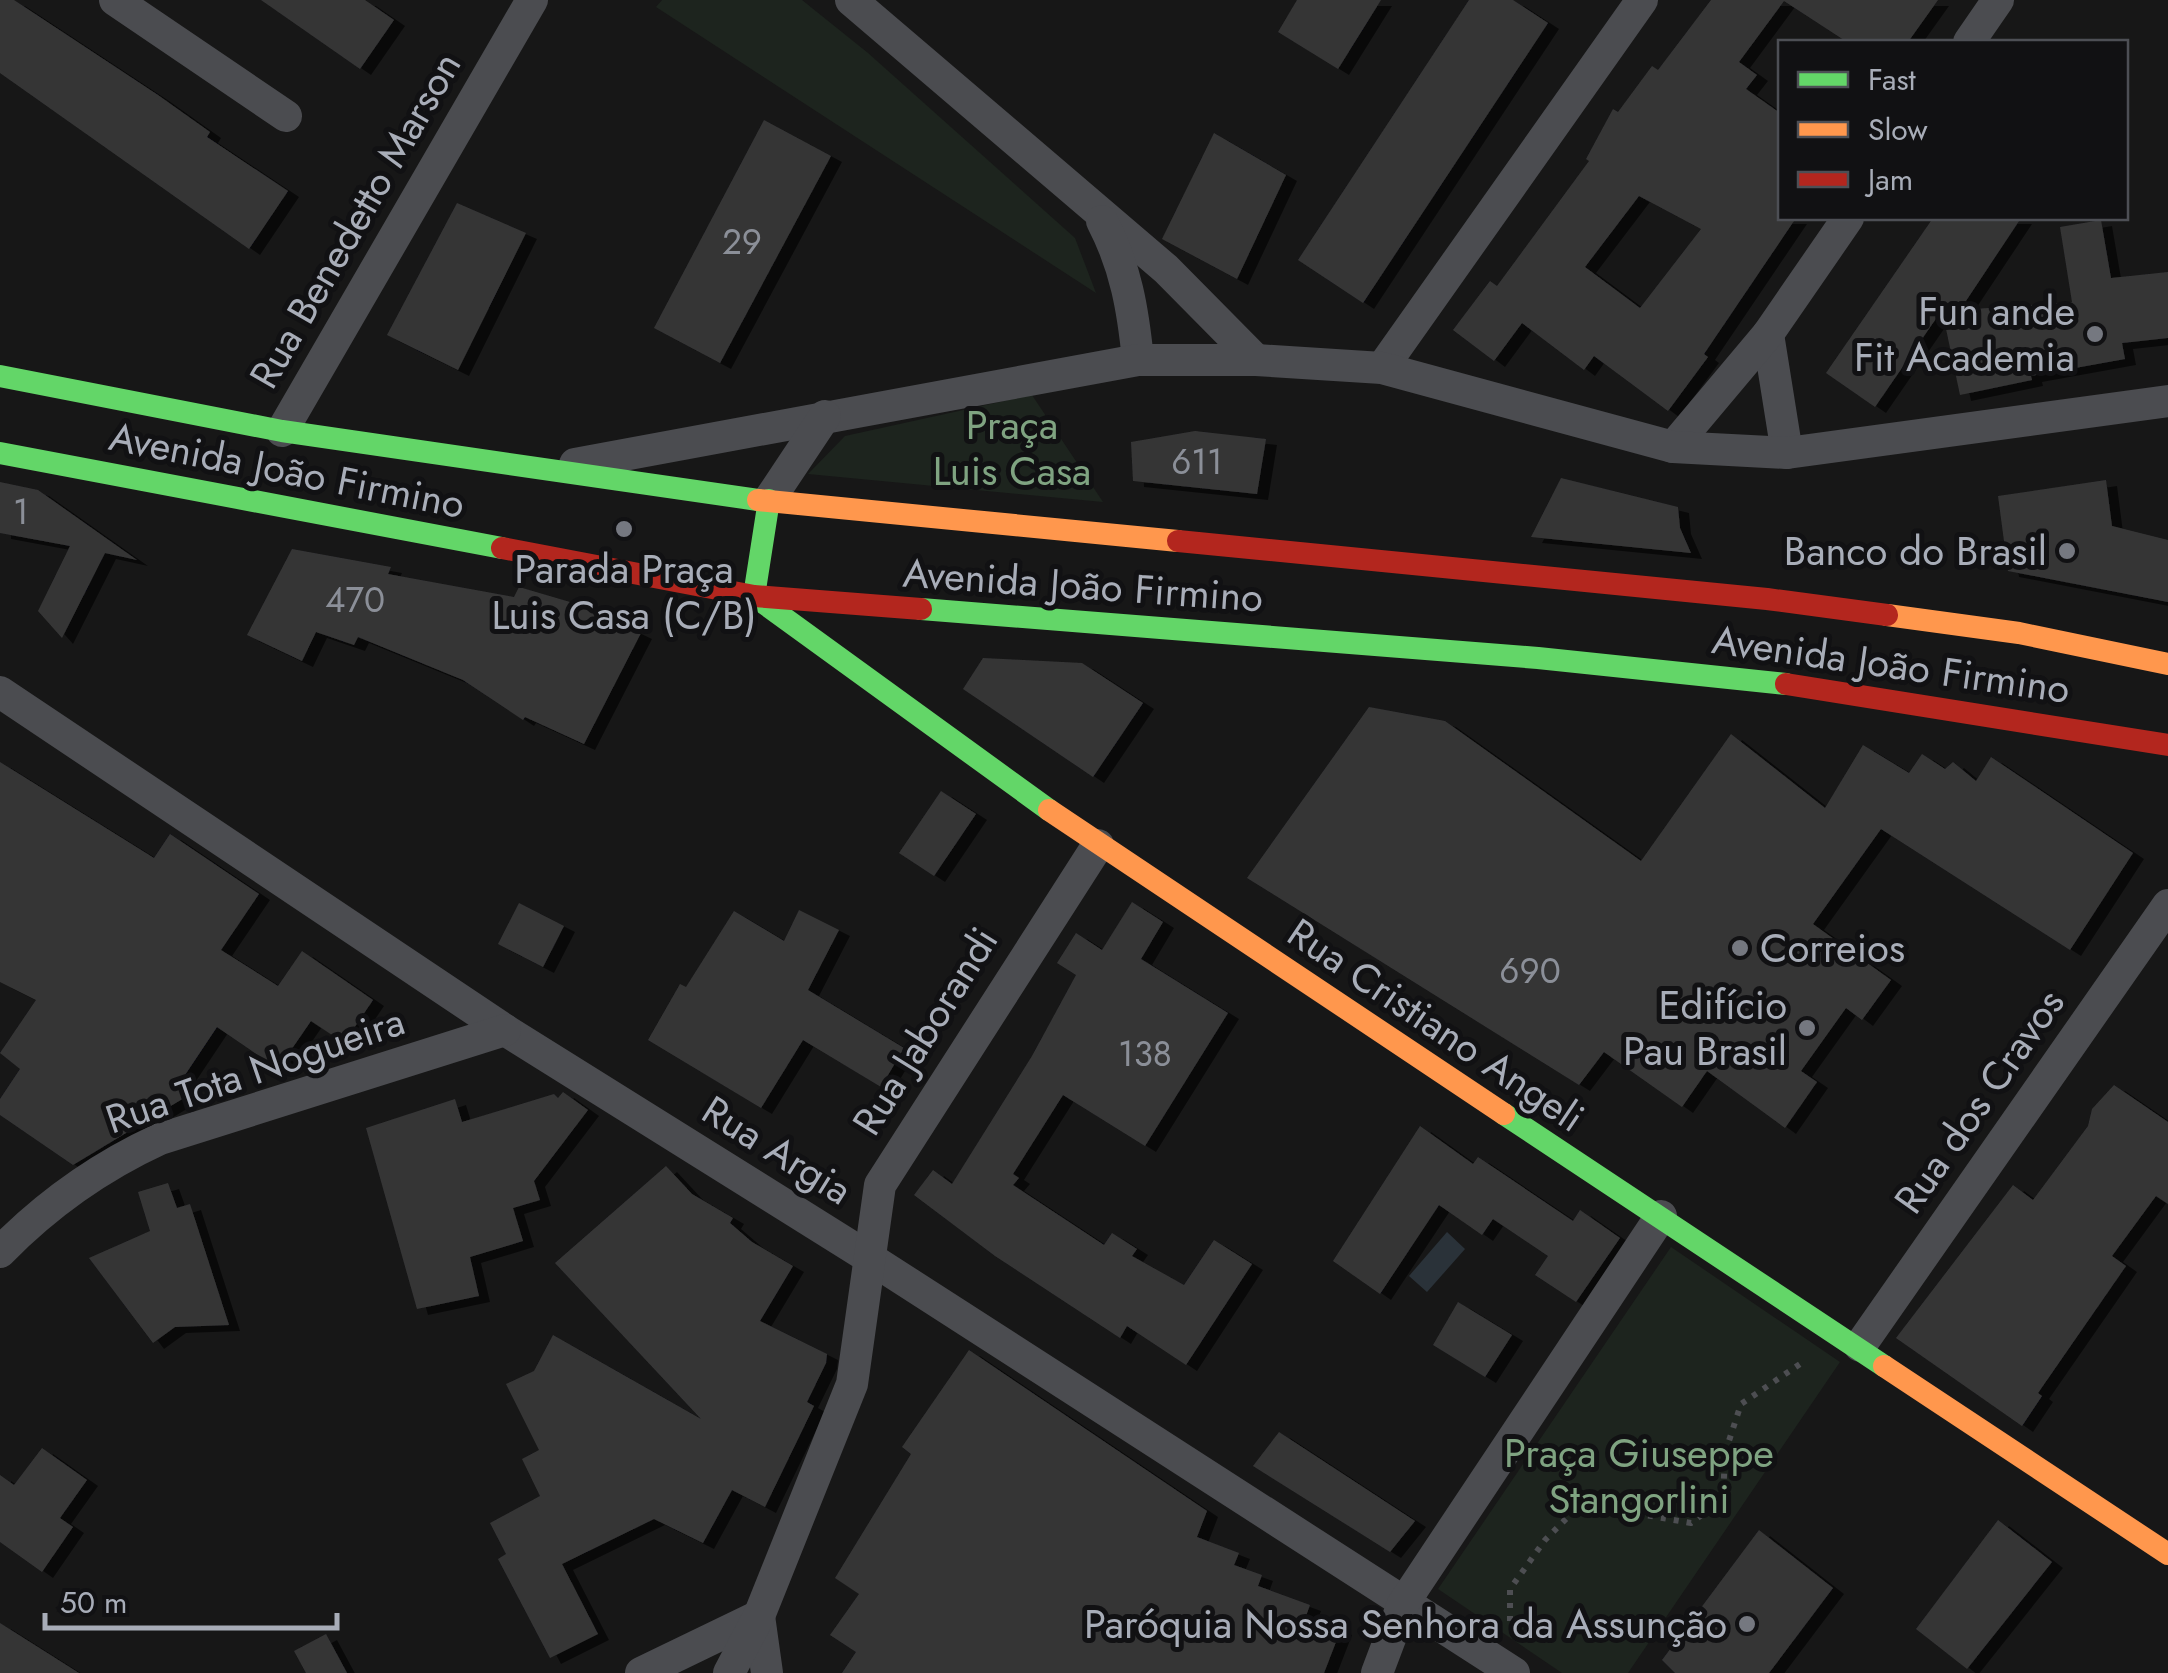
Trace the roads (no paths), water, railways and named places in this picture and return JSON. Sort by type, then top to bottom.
[{"type":"main road","name":"Avenida João Firmino","points":[[0,376],[282,431],[541,471],[769,500],[1821,605],[2019,633],[2168,664]]},
{"type":"main road","name":"Avenida João Firmino","points":[[0,453],[754,596],[1538,658],[1833,689],[2168,745]]},
{"type":"main road","points":[[754,596],[769,500]]},
{"type":"main road","name":"Rua Cristiano Angeli","points":[[754,596],[1098,845],[1549,1146],[1860,1346],[2168,1554]]},
{"type":"street","points":[[115,0],[286,116]]},
{"type":"street","name":"Rua Benedetto Marson","points":[[282,431],[532,0]]},
{"type":"street","points":[[1382,368],[1642,0]]},
{"type":"street","points":[[1970,40],[1998,0]]},
{"type":"street","points":[[873,7],[1097,212],[1166,269],[1256,360]]},
{"type":"street","points":[[1097,212],[1117,249],[1131,295],[1138,360]]},
{"type":"street","points":[[1673,447],[1768,334],[1847,220]]},
{"type":"street","points":[[1768,334],[1787,454]]},
{"type":"street","points":[[541,471],[1138,360],[1256,360],[1382,368],[1673,447],[1787,454],[2168,400]]},
{"type":"street","points":[[769,500],[825,416]]},
{"type":"street","name":"Rua Argia","points":[[0,692],[505,1030],[868,1257],[1514,1673]]},
{"type":"street","name":"Rua Jaborandi","points":[[729,1673],[759,1616],[852,1384],[880,1184],[1098,845]]},
{"type":"street","name":"Rua dos Cravos","points":[[1860,1346],[2168,905]]},
{"type":"street","name":"Rua Tota Nogueira","points":[[0,1252],[83,1181],[111,1162],[160,1139],[505,1030]]},
{"type":"street","points":[[1377,1673],[1403,1604],[1662,1216]]},
{"type":"street","points":[[641,1673],[759,1616],[767,1673]]},
{"type":"place","name":"Fun ande Fit Academia","points":[[2095,334]]},
{"type":"place","name":"Parada Praça Luis Casa (C/B)","points":[[624,529]]},
{"type":"place","name":"Banco do Brasil","points":[[2067,551]]},
{"type":"place","name":"Correios","points":[[1740,948]]},
{"type":"place","name":"Edifício Pau Brasil","points":[[1807,1028]]},
{"type":"place","name":"Paróquia Nossa Senhora da Assunção","points":[[1747,1624]]},
{"type":"park label","name":"Praça Luis Casa","points":[[1012,448]]},
{"type":"park label","name":"Praça Giuseppe Stangorlini","points":[[1639,1476]]}]
